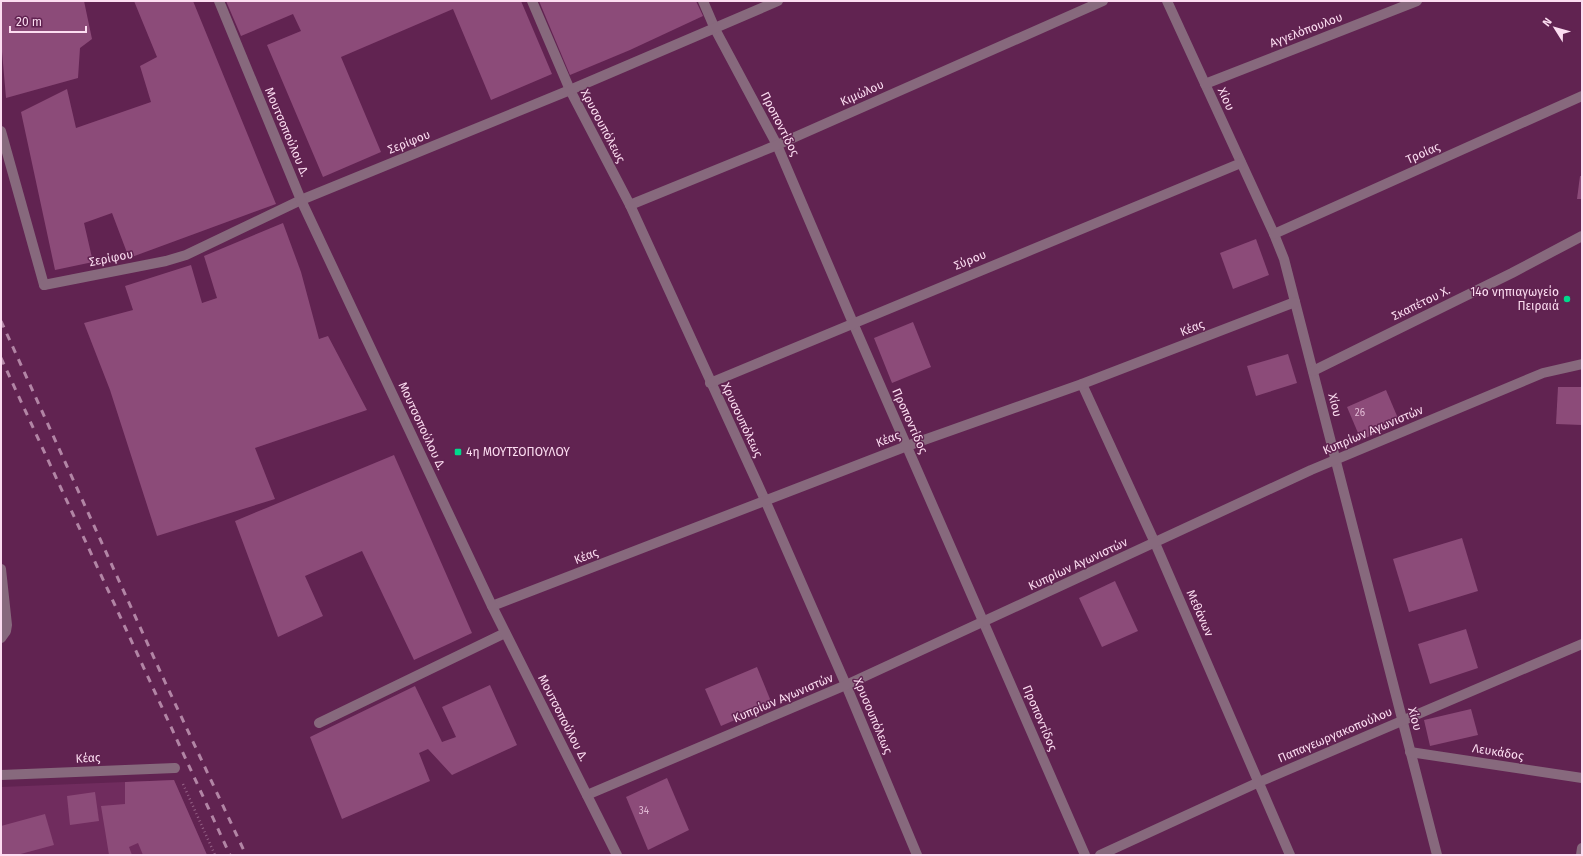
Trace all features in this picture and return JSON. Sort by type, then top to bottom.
[{"type":"street","name":"Μουτσοπούλου Δ.","points":[[219,1],[302,200],[492,606],[617,855]]},
{"type":"street","name":"Χρυσουπόλεως","points":[[532,1],[570,90],[630,205],[710,383],[766,500],[846,685],[917,855]]},
{"type":"street","name":"Προποντίδος","points":[[703,1],[715,29],[777,145],[1085,855]]},
{"type":"street","name":"Σερίφου","points":[[1,131],[44,285],[166,261],[186,255],[302,200],[570,90],[778,1]]},
{"type":"street","name":"Κιμώλου","points":[[630,205],[777,145],[1103,1]]},
{"type":"street","name":"Χίου","points":[[1167,1],[1274,234],[1284,259],[1437,855]]},
{"type":"street","name":"Αγγελόπουλου","points":[[1205,84],[1417,1]]},
{"type":"street","name":"Τροίας","points":[[1274,234],[1582,96]]},
{"type":"street","name":"Σύρου","points":[[710,383],[1241,163]]},
{"type":"street","name":"Σκαπέτου Χ.","points":[[1313,371],[1512,273],[1582,236]]},
{"type":"street","name":"Κέας","points":[[492,606],[907,446],[1082,384],[1295,302]]},
{"type":"street","name":"Κυπρίων Αγωνιστών","points":[[587,795],[846,685],[1335,460],[1543,373],[1582,364]]},
{"type":"street","name":"Μεθάνων","points":[[1082,384],[1155,543],[1290,855]]},
{"type":"street","points":[[1,569],[7,625],[6,631],[1,638]]},
{"type":"street","points":[[319,723],[505,633]]},
{"type":"street","name":"Παπαγεωργακοπούλου","points":[[1100,855],[1259,782],[1582,644]]},
{"type":"street","name":"Λευκάδος","points":[[1410,752],[1582,778]]},
{"type":"street","name":"Κέας","points":[[1,775],[175,768]]},
{"type":"street","points":[[1582,848],[1582,855]]},
{"type":"path","points":[[175,768],[215,855]]},
{"type":"shaded area","points":[[174,780],[207,855],[1,855],[1,787]]},
{"type":"building","points":[[1,1],[84,1],[92,39],[80,48],[78,78],[6,98],[1,40]]},
{"type":"building","points":[[134,1],[193,1],[276,204],[129,258],[112,213],[84,223],[93,262],[55,270],[21,112],[67,89],[76,128],[151,102],[140,66],[157,57]]},
{"type":"building","points":[[226,1],[521,1],[552,74],[491,100],[453,9],[341,57],[381,152],[323,177],[267,45],[301,31],[293,14],[241,36]]},
{"type":"building","points":[[539,1],[696,1],[703,16],[630,50],[570,75]]},
{"type":"building","points":[[1580,176],[1582,176],[1582,199],[1577,199]]},
{"type":"building","points":[[283,223],[301,272],[319,339],[328,336],[367,410],[255,448],[275,499],[157,536],[110,390],[84,323],[133,310],[125,286],[191,265],[202,303],[217,298],[204,256]]},
{"type":"building","points":[[1256,239],[1269,275],[1233,289],[1220,253]]},
{"type":"building","points":[[913,322],[931,367],[892,383],[874,338]]},
{"type":"building","points":[[1288,354],[1297,383],[1256,396],[1247,366]]},
{"type":"building","points":[[1558,387],[1582,387],[1582,425],[1556,424]]},
{"type":"building","points":[[1386,390],[1400,423],[1361,440],[1347,407]]},
{"type":"building","points":[[394,455],[472,633],[414,660],[362,551],[305,576],[323,616],[278,637],[235,521]]},
{"type":"building","points":[[1462,538],[1478,591],[1409,612],[1393,559]]},
{"type":"building","points":[[1115,581],[1138,631],[1102,647],[1079,598]]},
{"type":"building","points":[[1466,629],[1478,668],[1430,684],[1418,644]]},
{"type":"building","points":[[757,667],[772,704],[721,726],[705,689]]},
{"type":"building","points":[[490,685],[517,745],[452,775],[428,749],[419,753],[430,781],[342,819],[310,737],[415,686],[442,742],[456,737],[442,707]]},
{"type":"building","points":[[1471,709],[1478,735],[1430,746],[1424,720]]},
{"type":"building","points":[[667,778],[689,830],[648,850],[626,797]]},
{"type":"building","points":[[174,780],[207,855],[143,855],[138,843],[129,847],[132,855],[109,855],[101,806],[125,804],[125,782]]},
{"type":"building","points":[[95,792],[99,821],[70,825],[67,796]]},
{"type":"building","points":[[45,814],[54,845],[17,855],[1,855],[1,826]]},
{"type":"railway","points":[[1,321],[165,682],[246,855]]},
{"type":"railway","points":[[1,358],[230,855]]},
{"type":"place","name":"14ο νηπιαγωγείο Πειραιά","points":[[1567,299]]},
{"type":"place","name":"4η ΜΟΥΤΣΟΠΟΥΛΟΥ","points":[[458,452]]}]
